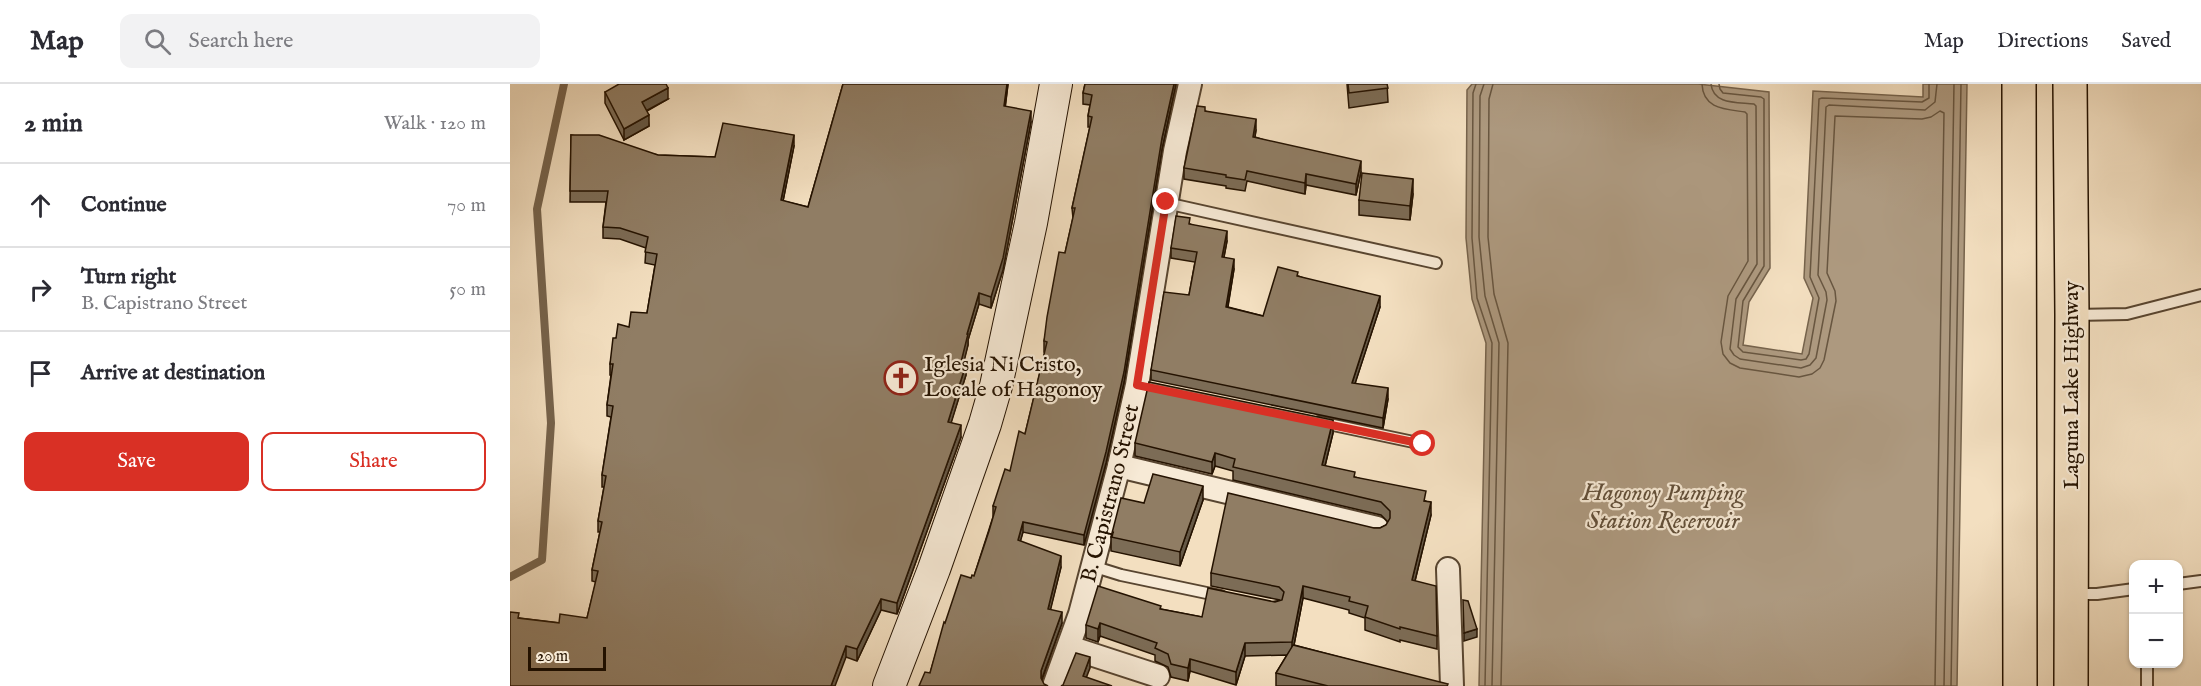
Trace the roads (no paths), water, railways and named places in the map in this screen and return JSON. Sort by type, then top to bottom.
[{"type":"main road","points":[[889,686],[934,569],[993,395],[1016,300],[1056,84]]},
{"type":"main road","points":[[2019,84],[2020,686]]},
{"type":"main road","name":"Laguna Lake Highway","points":[[2070,84],[2071,686]]},
{"type":"street","name":"B. Capistrano Street","points":[[1054,686],[1069,647],[1141,386],[1166,202],[1190,84]]},
{"type":"street","points":[[1119,466],[1377,528]]},
{"type":"street","points":[[1448,569],[1452,686]]},
{"type":"street","points":[[1069,647],[1158,676]]},
{"type":"lane","points":[[1166,202],[1436,263]]},
{"type":"lane","points":[[2072,315],[2127,314],[2201,295]]},
{"type":"lane","points":[[1306,420],[1423,444]]},
{"type":"lane","points":[[1092,566],[1120,575],[1233,598]]},
{"type":"lane","points":[[2183,583],[2201,581]]},
{"type":"lane","points":[[2072,594],[2129,590]]},
{"type":"lane","points":[[2147,668],[2147,686]]},
{"type":"water","name":"Hagonoy Pumping Station Reservoir","points":[[1472,84],[1698,84],[1769,92],[1770,268],[1749,302],[1743,345],[1802,354],[1813,298],[1804,278],[1813,91],[1923,97],[1923,84],[1967,84],[1957,686],[1479,686],[1486,343],[1472,299],[1466,238],[1467,90]]},
{"type":"waterway","points":[[510,577],[542,560],[551,423],[537,209],[564,84]]},
{"type":"place","name":"Iglesia Ni Cristo, Locale of Hagonoy","points":[[901,378]]}]
